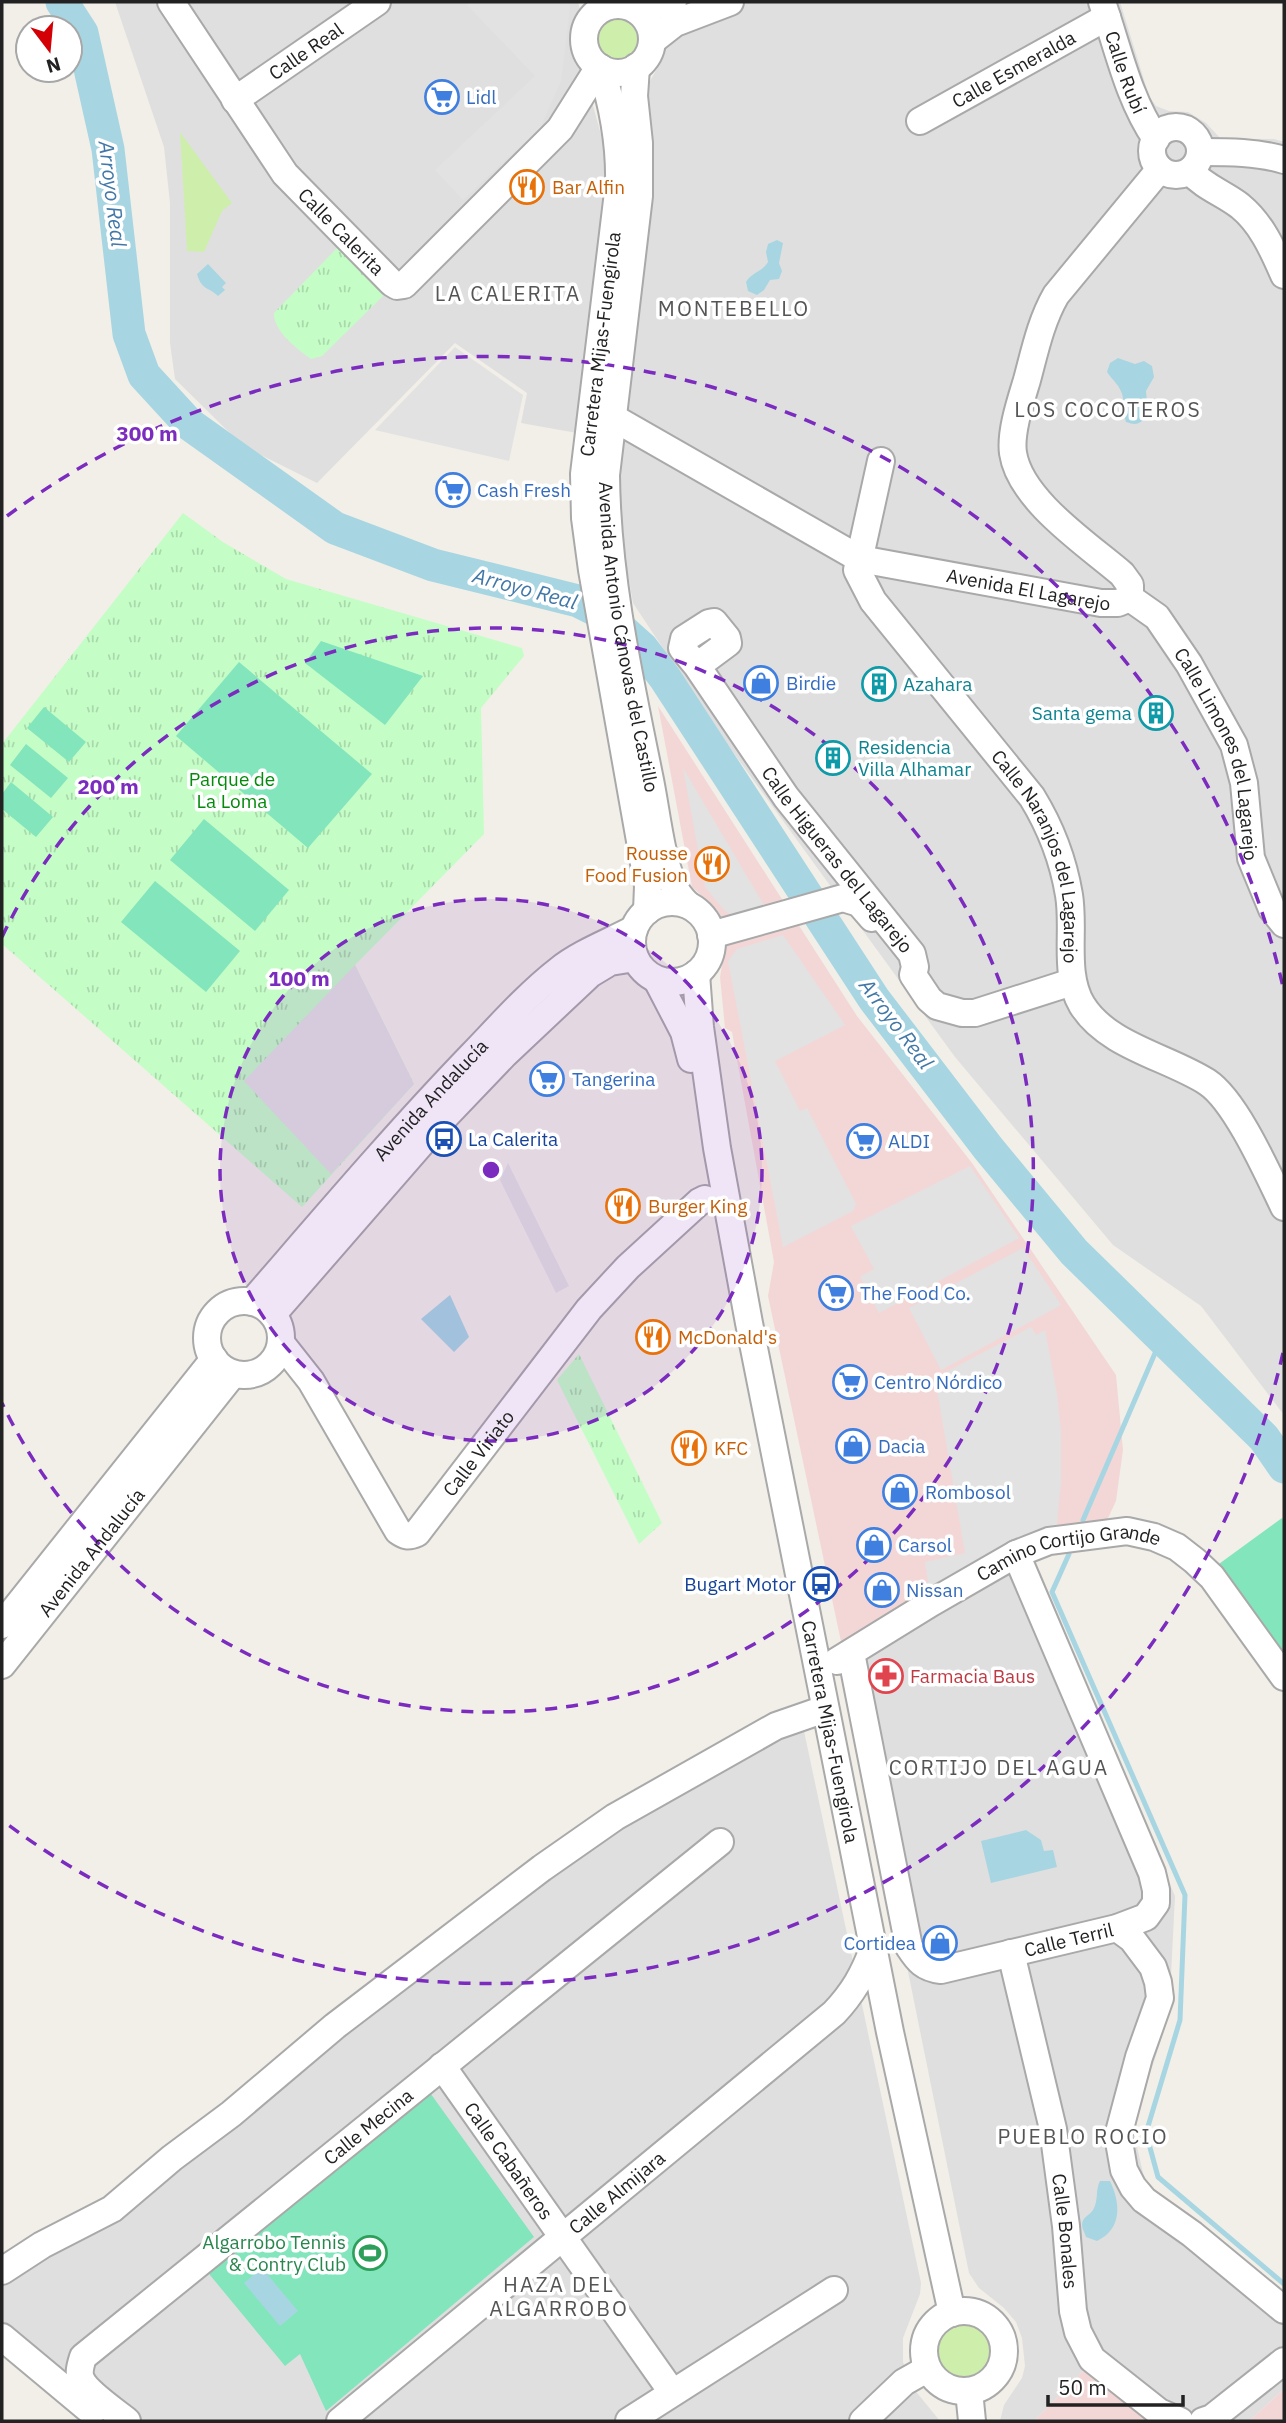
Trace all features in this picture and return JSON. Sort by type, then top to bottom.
[{"type":"street","name":"Calle Calerita","points":[[171,2],[285,174],[397,286],[404,285],[547,144]]},
{"type":"street","name":"Calle Real","points":[[235,100],[377,2]]},
{"type":"street","points":[[547,144],[567,93],[587,20],[606,7],[673,2]]},
{"type":"street","points":[[652,41],[675,23],[730,2]]},
{"type":"street","points":[[587,20],[586,50],[592,60],[600,67],[619,73],[644,61],[652,41],[646,19],[629,6]]},
{"type":"street","name":"Calle Esmeralda","points":[[919,121],[1105,9]]},
{"type":"street","name":"Calle Rubí","points":[[1105,9],[1132,97],[1156,139]]},
{"type":"street","points":[[547,144],[565,122],[585,86],[600,67]]},
{"type":"street","name":"Carretera Mijas-Fuengirola","points":[[600,67],[615,121],[620,160],[584,474],[585,517],[602,570],[619,668],[648,886],[640,920]]},
{"type":"street","name":"Avenida Antonio Cánovas del Castillo","points":[[602,570],[607,520],[606,475],[639,196],[639,143],[634,96],[636,67]]},
{"type":"street","points":[[1284,160],[1273,156],[1195,162],[1175,175],[1160,169],[1152,155],[1156,139],[1168,128],[1184,128],[1196,137],[1195,162],[1199,181],[1239,206],[1257,222],[1284,275]]},
{"type":"street","name":"Avenida El Lagarejo","points":[[612,417],[860,559],[1101,603],[1118,603],[1130,597],[1130,585],[1122,573],[1041,505],[1019,473],[1012,451],[1017,412],[1045,315],[1056,295],[1160,169]]},
{"type":"street","name":"Calle Naranjos del Lagarejo","points":[[881,461],[858,570],[873,601],[1032,797],[1050,828],[1062,863],[1069,897],[1072,982],[1082,1003],[1094,1020],[1111,1034],[1208,1083],[1225,1097],[1284,1207]]},
{"type":"street","name":"Calle Limones del Lagarejo","points":[[1130,597],[1157,617],[1188,664],[1234,746],[1244,783],[1251,858],[1272,909],[1284,924]]},
{"type":"street","name":"Calle Higueras del Lagarejo","points":[[698,666],[786,797],[912,954],[914,975],[929,999],[937,1006],[950,1012],[975,1013],[1072,982]]},
{"type":"street","name":"Avenida Antonio Cánovas del Castillo","points":[[619,668],[670,877],[688,905]]},
{"type":"street","points":[[786,797],[800,826],[836,879],[843,898]]},
{"type":"street","points":[[711,934],[843,898],[865,908],[914,975]]},
{"type":"street","points":[[664,903],[688,905],[702,916],[711,934],[711,953],[703,968],[680,982],[657,980],[646,974],[635,958],[631,944],[640,920],[664,903]]},
{"type":"street","name":"Avenida Andalucía","points":[[262,1308],[426,1102],[488,1038],[558,970],[640,920]]},
{"type":"street","name":"Avenida Andalucía","points":[[262,1308],[505,1054],[590,974],[610,962],[635,958]]},
{"type":"street","name":"Carretera Mijas-Fuengirola","points":[[696,974],[700,1027],[717,1148],[817,1673],[890,2032],[952,2313]]},
{"type":"street","name":"Carretera Mijas-Fuengirola","points":[[657,980],[684,1032],[717,1148]]},
{"type":"street","name":"Calle Viriato","points":[[281,1343],[311,1381],[398,1531],[410,1536],[416,1533],[589,1309],[628,1267],[705,1199]]},
{"type":"street","points":[[233,1303],[262,1308],[280,1330],[281,1343],[270,1365],[259,1372],[246,1375],[224,1366],[209,1349],[207,1337],[215,1316],[233,1303]]},
{"type":"street","name":"Avenida Andalucía","points":[[2,1625],[224,1366]]},
{"type":"street","name":"Avenida Andalucía","points":[[2,1665],[224,1366]]},
{"type":"street","name":"Camino Cortijo Grande","points":[[817,1673],[1016,1554],[1049,1541],[1127,1531],[1154,1537],[1177,1547],[1195,1561],[1212,1577],[1284,1676]]},
{"type":"street","name":"Calle Terril","points":[[851,1653],[909,1947],[922,1964],[928,1969],[941,1970],[1117,1928],[1146,1917],[1156,1903],[1152,1873],[1016,1554]]},
{"type":"street","points":[[2,2271],[42,2245],[112,2210],[335,2026],[542,1868],[615,1817],[776,1726],[825,1709]]},
{"type":"street","name":"Calle Mecina","points":[[127,2421],[88,2389],[80,2379],[83,2357],[720,1842]]},
{"type":"street","points":[[1117,1928],[1132,1939],[1153,1967],[1160,1998],[1139,2057],[1118,2136],[1124,2170],[1144,2200],[1192,2234],[1284,2309]]},
{"type":"street","name":"Calle Almijara","points":[[340,2421],[834,2013],[852,1994],[873,1949]]},
{"type":"street","name":"Calle Bonales","points":[[1011,1953],[1053,2129],[1066,2226],[1073,2311],[1078,2332],[1092,2359],[1159,2412],[1180,2421]]},
{"type":"street","points":[[834,2013],[850,2011],[870,2016],[890,2032]]},
{"type":"street","name":"Calle Cabañeros","points":[[442,2066],[672,2392]]},
{"type":"street","points":[[629,2421],[834,2290]]},
{"type":"street","points":[[974,2312],[984,2316],[993,2323],[1003,2343],[1002,2365],[997,2375],[989,2383],[969,2391],[946,2388],[933,2379],[927,2369],[923,2346],[926,2335],[941,2317],[952,2313],[974,2312]]},
{"type":"street","points":[[2,2337],[104,2421]]},
{"type":"street","points":[[1203,2421],[1212,2418],[1284,2361]]},
{"type":"street","points":[[863,2421],[904,2382],[927,2369]]},
{"type":"street","points":[[969,2391],[972,2421]]},
{"type":"shaded area","points":[[115,2],[578,2],[580,10],[575,40],[606,153],[577,433],[521,423],[527,393],[455,343],[317,483],[243,446],[175,379],[170,343],[170,203],[164,147]]},
{"type":"shaded area","points":[[471,2],[569,2],[570,9],[561,81],[540,128],[463,200],[435,170],[535,76],[467,5]]},
{"type":"shaded area","points":[[627,2],[1120,2],[1149,96],[1156,106],[1169,111],[1188,112],[1206,123],[1221,139],[1274,139],[1284,142],[1284,1415],[1201,1306],[1113,1245],[955,1057],[722,737],[633,603],[622,542],[622,448],[646,110],[649,83],[659,65]]},
{"type":"shaded area","points":[[455,347],[523,395],[509,461],[375,430]]},
{"type":"shaded area","points":[[658,706],[857,1016],[972,1163],[1116,1375],[1123,1450],[1116,1501],[1096,1544],[1027,1559],[847,1670],[768,1296],[774,1262],[732,1032],[725,1028],[720,977],[726,942],[723,923],[717,910],[692,887]]},
{"type":"shaded area","points":[[683,768],[768,912],[739,919],[725,911],[705,887]]},
{"type":"shaded area","points":[[783,935],[845,1025],[775,1061],[800,1111],[807,1108],[856,1204],[853,1211],[783,1247],[728,961],[737,949]]},
{"type":"shaded area","points":[[355,965],[414,1084],[331,1174],[244,1081]]},
{"type":"shaded area","points":[[508,1163],[569,1286],[556,1293],[500,1180]]},
{"type":"shaded area","points":[[970,1166],[1019,1238],[879,1313],[860,1277],[874,1269],[851,1226]]},
{"type":"shaded area","points":[[1023,1248],[1061,1305],[941,1370],[909,1308]]},
{"type":"shaded area","points":[[1031,1327],[1036,1335],[1045,1330],[1057,1394],[1061,1432],[1061,1481],[1056,1533],[912,1604],[909,1586],[928,1582],[925,1562],[965,1553],[935,1378]]},
{"type":"shaded area","points":[[1027,1559],[1175,1896],[1169,2015],[1134,2133],[1145,2182],[1284,2294],[1284,2389],[1249,2421],[1151,2421],[1083,2371],[1034,2421],[1000,2421],[1004,2405],[1022,2378],[1025,2366],[1022,2338],[1016,2322],[1004,2308],[979,2288],[969,2273],[847,1670]]},
{"type":"shaded area","points":[[804,1731],[921,2283],[920,2294],[903,2338],[903,2362],[913,2388],[940,2421],[116,2421],[2,2327],[2,2282],[239,2119],[622,1824],[781,1738]]},
{"type":"shaded area","points":[[1083,2371],[1151,2421],[1034,2421]]},
{"type":"shaded area","points":[[1284,2389],[1284,2421],[1249,2421]]},
{"type":"green space","points":[[618,14],[636,21],[643,39],[636,57],[618,64],[600,57],[593,39],[600,21]]},
{"type":"green space","points":[[180,132],[232,203],[222,211],[204,252],[187,251]]},
{"type":"green space","points":[[340,245],[387,292],[322,356],[311,359],[282,333],[274,313]]},
{"type":"green space","name":"Parque de La Loma","points":[[183,513],[223,542],[286,579],[522,648],[524,656],[481,708],[484,834],[355,965],[414,1084],[302,1207],[2,944],[2,744]]},
{"type":"green space","points":[[321,641],[423,676],[385,725],[305,663]]},
{"type":"green space","points":[[239,662],[372,774],[308,848],[176,736]]},
{"type":"green space","points":[[44,707],[86,742],[69,762],[27,728]]},
{"type":"green space","points":[[26,744],[68,778],[51,798],[10,765]]},
{"type":"green space","points":[[11,782],[53,817],[36,837],[2,809],[2,794]]},
{"type":"green space","points":[[204,819],[289,890],[255,931],[170,860]]},
{"type":"green space","points":[[155,881],[240,951],[206,992],[121,922]]},
{"type":"green space","points":[[579,1354],[662,1523],[639,1544],[557,1380]]},
{"type":"green space","points":[[1282,1518],[1284,1521],[1284,1668],[1212,1569]]},
{"type":"green space","name":"Algarrobo Tennis & Contry Club","points":[[428,2090],[534,2237],[326,2411],[300,2354],[285,2366],[205,2269]]},
{"type":"green space","points":[[956,2323],[968,2323],[983,2331],[991,2346],[991,2358],[983,2373],[968,2381],[956,2381],[941,2373],[933,2358],[933,2346],[941,2331]]},
{"type":"water","points":[[777,240],[783,243],[779,279],[770,280],[757,295],[748,291],[746,282],[766,265],[768,244]]},
{"type":"water","points":[[208,264],[226,283],[222,287],[225,290],[218,296],[203,286],[197,274]]},
{"type":"water","points":[[1118,358],[1135,364],[1144,361],[1152,366],[1154,377],[1146,391],[1148,414],[1138,423],[1126,422],[1122,394],[1107,372],[1110,363]]},
{"type":"water","points":[[450,1295],[469,1337],[454,1352],[421,1319]]},
{"type":"water","points":[[1026,1830],[1041,1840],[1044,1851],[1053,1850],[1057,1867],[991,1883],[981,1841]]},
{"type":"water","points":[[1100,2181],[1110,2181],[1116,2198],[1117,2215],[1111,2230],[1097,2241],[1086,2237],[1082,2225],[1095,2206]]},
{"type":"water","points":[[262,2268],[298,2311],[280,2326],[244,2283]]},
{"type":"waterway","name":"Arroyo Real","points":[[62,2],[82,33],[108,149],[129,334],[144,375],[189,424],[335,528],[433,565],[578,601],[604,614],[642,648],[665,678],[874,999],[988,1148],[1074,1252],[1264,1438],[1284,1467]]},
{"type":"waterway","points":[[1083,1520],[1162,1337]]},
{"type":"waterway","points":[[1069,1554],[1052,1592],[1185,1895],[1180,2020],[1146,2133],[1158,2177],[1284,2284]]},
{"type":"place","name":"Lidl","points":[[442,97]]},
{"type":"place","name":"Bar Alfin","points":[[527,187]]},
{"type":"place","name":"Cash Fresh","points":[[453,490]]},
{"type":"place","name":"Birdie","points":[[761,683]]},
{"type":"place","name":"Azahara","points":[[879,684]]},
{"type":"place","name":"Santa gema","points":[[1156,713]]},
{"type":"place","name":"Residencia Villa Alhamar","points":[[833,758]]},
{"type":"place","name":"Rousse Food Fusion","points":[[712,864]]},
{"type":"place","name":"Tangerina","points":[[547,1079]]},
{"type":"place","name":"La Calerita","points":[[444,1139]]},
{"type":"place","name":"ALDI","points":[[864,1141]]},
{"type":"place","name":"Burger King","points":[[623,1206]]},
{"type":"place","name":"The Food Co.","points":[[836,1293]]},
{"type":"place","name":"McDonald's","points":[[653,1337]]},
{"type":"place","name":"Centro Nórdico","points":[[850,1382]]},
{"type":"place","name":"Dacia","points":[[853,1446]]},
{"type":"place","name":"KFC","points":[[689,1448]]},
{"type":"place","name":"Rombosol","points":[[900,1492]]},
{"type":"place","name":"Carsol","points":[[874,1545]]},
{"type":"place","name":"Bugart Motor","points":[[821,1584]]},
{"type":"place","name":"Nissan","points":[[882,1590]]},
{"type":"place","name":"Farmacia Baus","points":[[886,1676]]},
{"type":"place","name":"Cortidea","points":[[940,1943]]},
{"type":"place","name":"Algarrobo Tennis & Contry Club","points":[[370,2253]]},
{"type":"district","name":"LA CALERITA","points":[[508,294]]},
{"type":"district","name":"MONTEBELLO","points":[[734,309]]},
{"type":"district","name":"LOS COCOTEROS","points":[[1108,410]]},
{"type":"district","name":"CORTIJO DEL AGUA","points":[[999,1768]]},
{"type":"district","name":"PUEBLO ROCIO","points":[[1083,2137]]},
{"type":"district","name":"HAZA DEL ALGARROBO","points":[[559,2297]]}]
